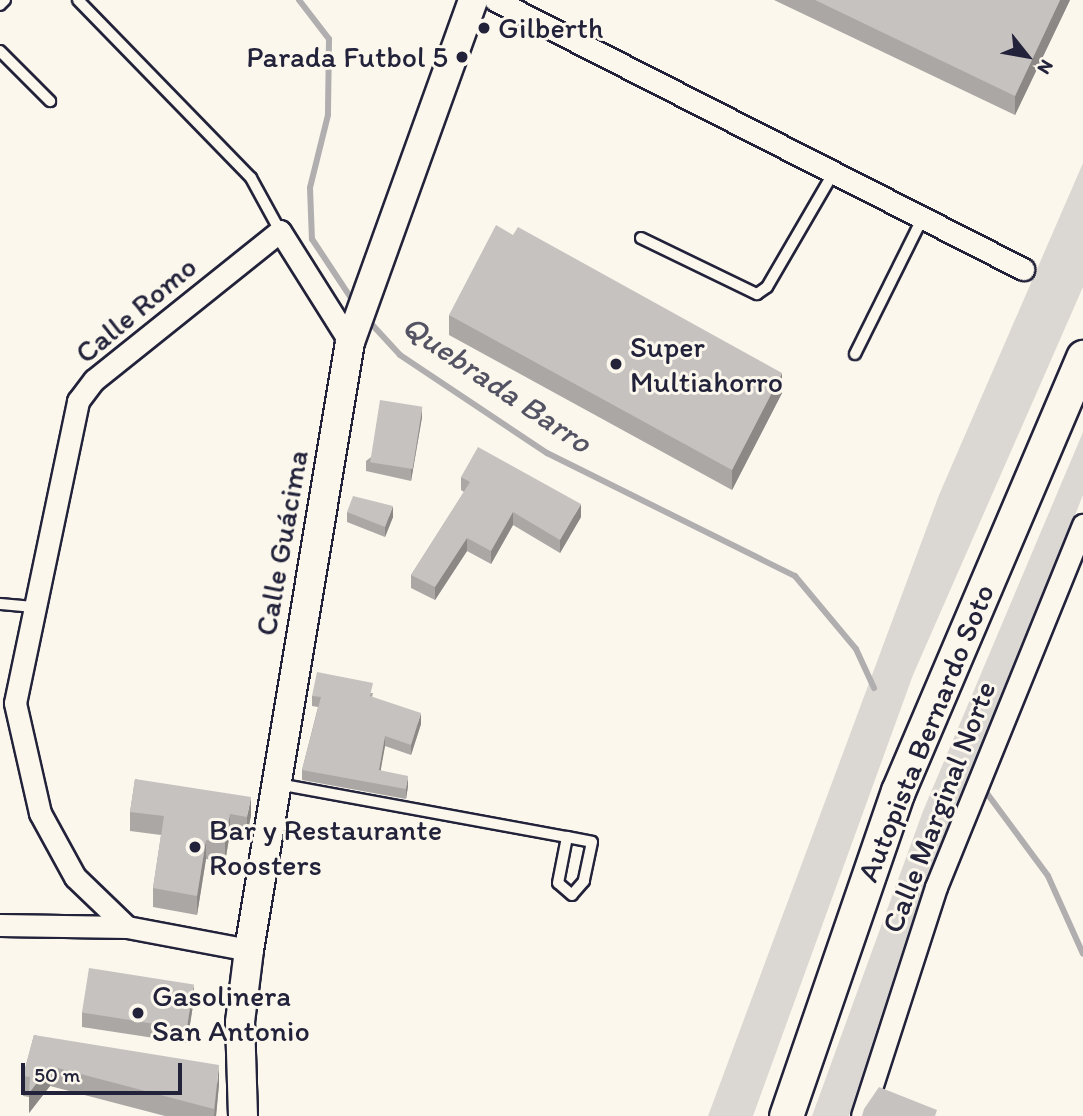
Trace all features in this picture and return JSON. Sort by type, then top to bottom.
[{"type":"highway","name":"Autopista Bernardo Soto","points":[[786,1116],[898,790],[1083,357]]},
{"type":"main road","name":"Calle Guácima","points":[[243,1116],[240,1022],[249,950],[352,334],[370,276],[473,0]]},
{"type":"street","points":[[495,0],[1023,269]]},
{"type":"street","points":[[280,231],[352,334]]},
{"type":"street","name":"Calle Romo","points":[[127,927],[75,877],[40,813],[23,756],[15,703],[78,401],[94,380],[280,231]]},
{"type":"street","name":"Calle Marginal Norte","points":[[862,1116],[936,887],[1083,524]]},
{"type":"street","points":[[0,925],[127,927],[249,950]]},
{"type":"lane","points":[[0,5],[5,0]]},
{"type":"lane","points":[[78,0],[251,178],[280,231]]},
{"type":"lane","points":[[0,51],[50,101]]},
{"type":"lane","points":[[641,238],[757,294],[767,287],[834,172]]},
{"type":"lane","points":[[855,354],[923,217]]},
{"type":"lane","points":[[0,604],[34,607]]},
{"type":"lane","points":[[275,784],[567,837],[592,842],[584,881],[572,895],[558,883],[567,837]]},
{"type":"shaded area","points":[[1083,163],[1083,287],[913,675],[753,1116],[708,1116],[939,495]]},
{"type":"shaded area","points":[[1083,432],[1083,495],[933,875],[849,1116],[812,1116],[923,811]]},
{"type":"building","points":[[815,0],[1060,0],[1015,96]]},
{"type":"building","name":"Super Multiahorro","points":[[496,225],[513,235],[518,227],[782,373],[732,470],[449,315]]},
{"type":"building","points":[[380,400],[422,407],[413,469],[370,462]]},
{"type":"building","points":[[478,447],[581,504],[560,540],[513,512],[491,551],[467,538],[435,587],[411,575],[470,482],[461,477]]},
{"type":"building","points":[[353,496],[393,506],[385,527],[347,512]]},
{"type":"building","points":[[317,672],[373,683],[370,696],[421,713],[411,745],[385,736],[379,770],[408,776],[406,789],[302,770],[321,697],[312,696]]},
{"type":"building","name":"Bar y Restaurante Roosters","points":[[135,779],[251,797],[247,817],[230,814],[225,843],[206,840],[197,896],[153,888],[164,816],[130,812]]},
{"type":"building","name":"Gasolinera San Antonio","points":[[89,968],[194,985],[187,1029],[82,1012]]},
{"type":"building","points":[[34,1035],[219,1065],[214,1109],[50,1066],[29,1093],[30,1077],[23,1076]]},
{"type":"building","points":[[879,1087],[937,1110],[935,1116],[862,1116]]},
{"type":"waterway","name":"Quebrada Barro","points":[[299,0],[329,39],[328,115],[310,188],[312,239],[355,304]]},
{"type":"waterway","name":"Quebrada Barro","points":[[366,318],[400,355],[547,453],[795,576],[856,649],[874,688]]},
{"type":"waterway","name":"Quebrada Barro","points":[[983,788],[1048,876],[1083,954]]},
{"type":"place","name":"Gilberth","points":[[484,28]]},
{"type":"place","name":"Parada Futbol 5","points":[[462,57]]},
{"type":"place","name":"Super Multiahorro","points":[[616,364]]},
{"type":"place","name":"Bar y Restaurante Roosters","points":[[195,847]]},
{"type":"place","name":"Gasolinera San Antonio","points":[[138,1013]]}]
